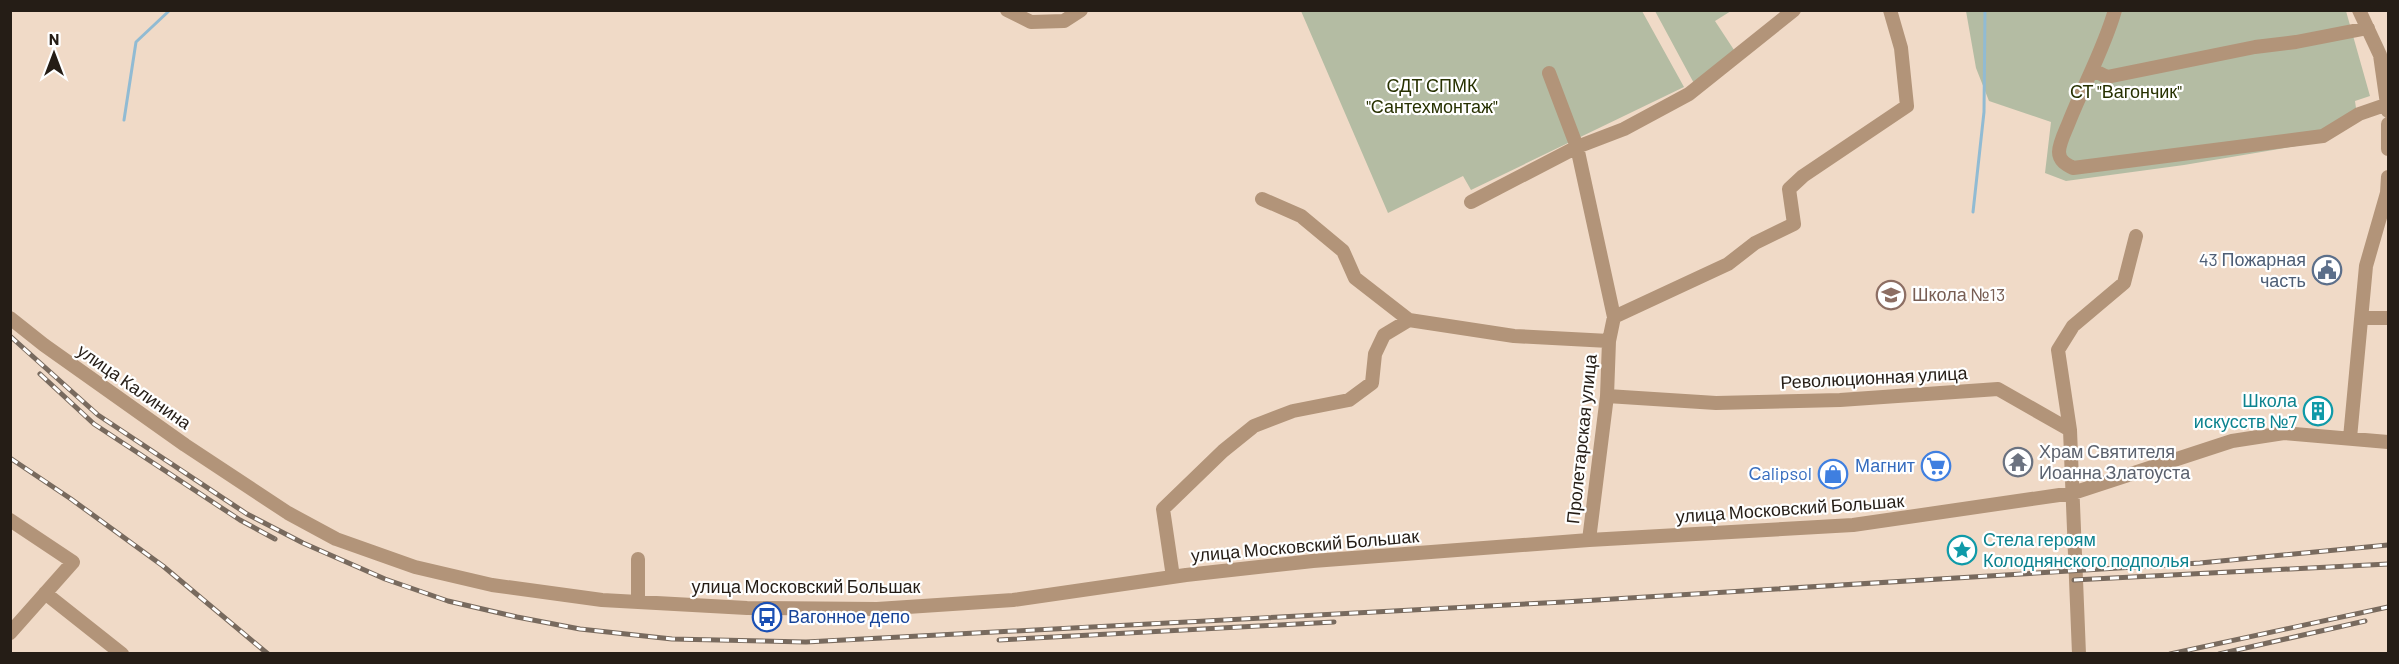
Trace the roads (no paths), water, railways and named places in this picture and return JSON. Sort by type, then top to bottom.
[{"type":"street","points":[[1006,10],[1031,22],[1064,21],[1082,10]]},
{"type":"street","points":[[1471,202],[1577,147],[1624,129],[1689,94],[1794,10]]},
{"type":"street","points":[[1614,317],[1728,264],[1755,243],[1794,224],[1790,189],[1803,176],[1907,106],[1901,48],[1890,10]]},
{"type":"street","points":[[2115,10],[2059,153],[2063,163],[2073,168],[2324,136],[2359,114],[2388,107],[2380,55],[2359,10]]},
{"type":"street","points":[[2092,70],[2107,76],[2255,46],[2296,42],[2368,28]]},
{"type":"street","name":"Пролетарская улица","points":[[1549,73],[1577,147],[1614,317],[1610,341],[1607,396],[1589,540]]},
{"type":"street","points":[[2388,124],[2388,148]]},
{"type":"street","points":[[2350,438],[2366,266],[2387,193],[2388,177]]},
{"type":"street","name":"Пролетарская улица","points":[[1262,199],[1301,216],[1343,251],[1355,278],[1408,320],[1514,336],[1610,341]]},
{"type":"street","points":[[2079,654],[2070,430],[2058,350],[2073,326],[2124,283],[2136,236]]},
{"type":"street","name":"улица Калинина","points":[[10,318],[73,366],[185,445],[240,479]]},
{"type":"street","points":[[2361,318],[2388,318]]},
{"type":"street","points":[[1173,577],[1163,509],[1215,458],[1254,426],[1293,411],[1349,400],[1372,383],[1374,354],[1384,335],[1408,320]]},
{"type":"street","name":"Революционная улица","points":[[1607,396],[1716,403],[1840,400],[1998,389],[2070,430]]},
{"type":"street","name":"улица Московский Большак","points":[[240,479],[288,513],[336,539],[415,567],[492,585],[602,600],[747,608],[877,609],[1013,600],[1173,577],[1313,561],[1589,540],[1853,525],[2073,493],[2232,441],[2284,433],[2388,442]]},
{"type":"street","points":[[10,520],[73,562],[10,633]]},
{"type":"street","points":[[638,559],[638,602]]},
{"type":"street","points":[[45,592],[122,654]]},
{"type":"waterway","points":[[124,120],[136,42],[170,10]]},
{"type":"waterway","points":[[1973,212],[1984,112],[1985,10]]},
{"type":"railway","points":[[10,336],[98,415],[247,514],[303,543],[385,579],[448,601],[580,629],[672,639],[806,642],[1564,602],[2200,563],[2388,545]]},
{"type":"railway","points":[[40,374],[94,424],[240,520],[275,539]]},
{"type":"railway","points":[[10,458],[163,566],[268,654]]},
{"type":"railway","points":[[2074,580],[2388,564]]},
{"type":"railway","points":[[2170,654],[2388,607]]},
{"type":"railway","points":[[2219,654],[2365,621]]},
{"type":"railway","points":[[999,640],[1334,622]]},
{"type":"place","name":"43 Пожарная часть","points":[[2327,270]]},
{"type":"place","name":"Школа №13","points":[[1891,295]]},
{"type":"place","name":"Школа искусств №7","points":[[2318,411]]},
{"type":"place","name":"Храм Святителя Иоанна Златоуста","points":[[2018,462]]},
{"type":"place","name":"Магнит","points":[[1936,466]]},
{"type":"place","name":"Сalipsol","points":[[1833,474]]},
{"type":"place","name":"Стела героям Колоднянского подполья","points":[[1962,550]]},
{"type":"place","name":"Вагонное депо","points":[[767,617]]},
{"type":"park label","name":"СТ \"Вагончик\"","points":[[2126,92]]},
{"type":"park label","name":"СДТ СПМК \"Сантехмонтаж\"","points":[[1432,96]]}]
